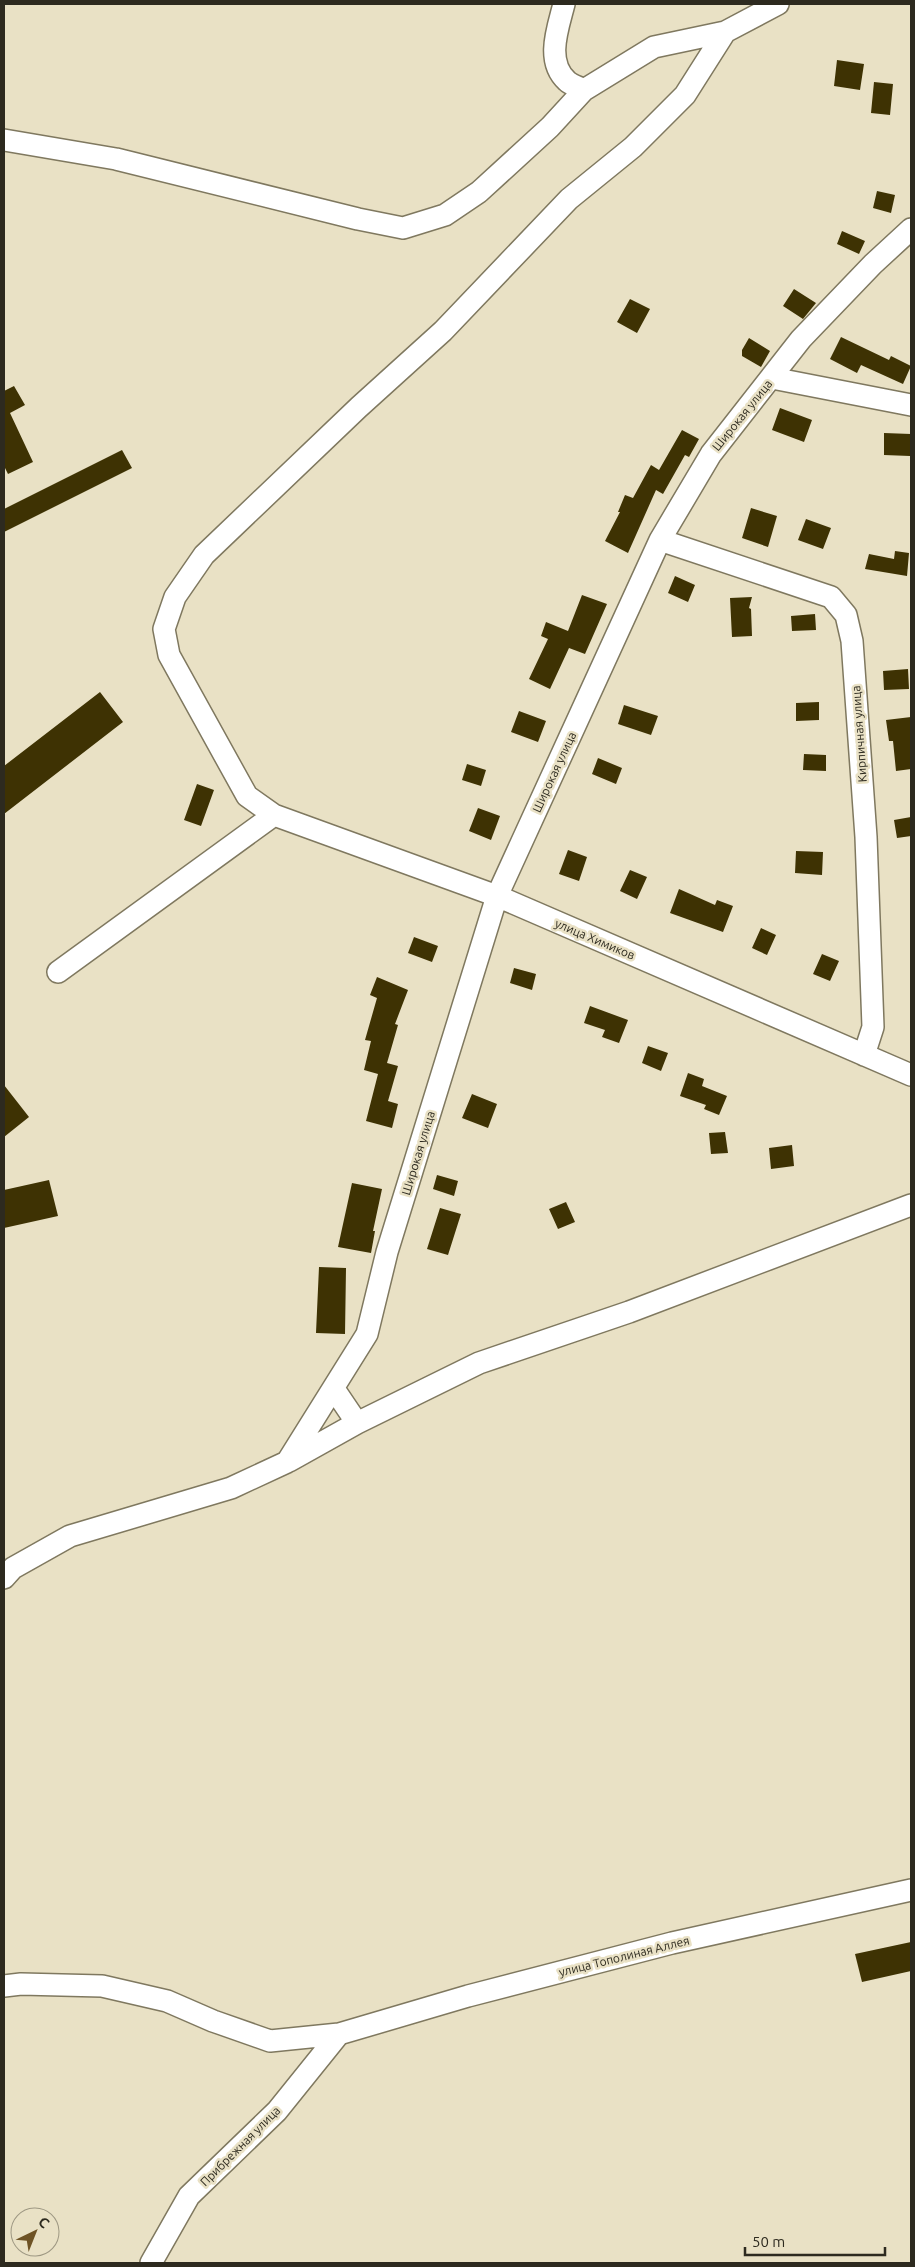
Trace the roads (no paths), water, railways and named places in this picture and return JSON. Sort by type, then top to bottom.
[{"type":"street","points":[[564,4],[554,54],[558,69],[567,82],[584,90]]},
{"type":"street","points":[[4,140],[116,159],[358,219],[403,228],[445,215],[479,192],[550,127],[584,90],[654,47],[725,32],[778,4]]},
{"type":"street","name":"улица Химиков","points":[[725,32],[685,95],[633,147],[569,198],[443,332],[359,407],[204,555],[175,597],[164,630],[169,655],[194,704],[247,796],[274,815],[497,896],[911,1075]]},
{"type":"street","name":"Широкая улица","points":[[287,1462],[367,1334],[388,1252],[497,896],[660,540],[711,454],[801,339],[873,264],[911,230]]},
{"type":"street","points":[[772,378],[911,405]]},
{"type":"street","name":"Кирпичная улица","points":[[660,540],[831,597],[846,615],[852,642],[866,837],[873,1027],[864,1055]]},
{"type":"street","points":[[58,972],[274,815]]},
{"type":"street","points":[[4,1578],[13,1568],[70,1536],[231,1488],[287,1462],[357,1424],[479,1363],[629,1312],[911,1205]]},
{"type":"street","points":[[334,1389],[357,1424]]},
{"type":"street","name":"улица Тополиная Аллея","points":[[4,1986],[21,1984],[102,1986],[167,2001],[213,2021],[270,2041],[339,2034],[468,1996],[672,1943],[911,1890]]},
{"type":"street","name":"Прибрежная улица","points":[[151,2263],[189,2196],[277,2111],[339,2034]]}]
